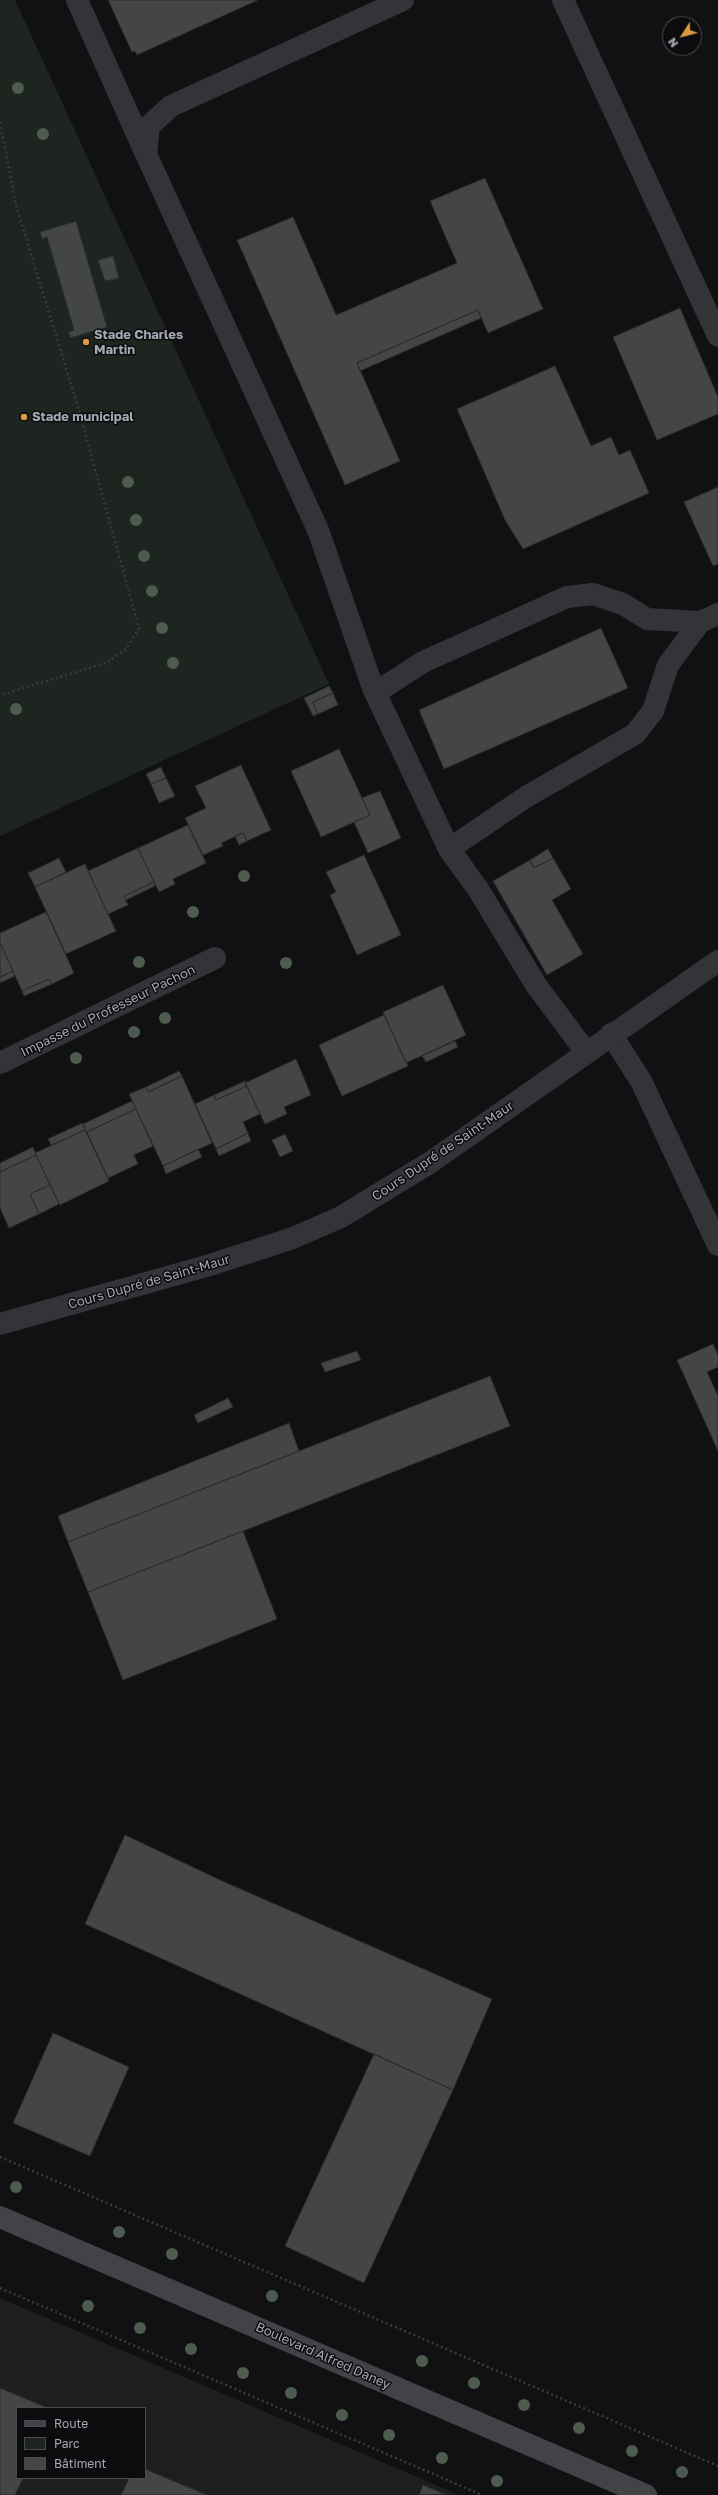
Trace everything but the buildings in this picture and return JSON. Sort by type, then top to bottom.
[{"type":"main road","name":"Boulevard Alfred Daney","points":[[0,2217],[646,2495]]},
{"type":"street","points":[[77,0],[318,530],[375,693],[449,849],[478,889],[536,985],[586,1052]]},
{"type":"street","points":[[146,154],[149,126],[171,106],[403,0]]},
{"type":"street","points":[[563,0],[718,336]]},
{"type":"street","points":[[375,693],[423,662],[567,597],[593,594],[623,604],[647,618],[709,618]]},
{"type":"street","points":[[449,849],[526,797],[635,734],[653,711],[668,665],[709,618]]},
{"type":"street","name":"Impasse du Professeur Pachon","points":[[0,1063],[215,958]]},
{"type":"street","name":"Cours Dupré de Saint-Maur","points":[[0,1324],[210,1265],[293,1238],[341,1217],[431,1162],[611,1034],[718,961]]},
{"type":"street","points":[[611,1034],[641,1081],[718,1245]]},
{"type":"path","points":[[0,122],[16,205],[77,404],[139,628],[126,649],[106,663],[0,695]]},
{"type":"path","points":[[0,2157],[718,2466]]},
{"type":"path","points":[[0,2288],[482,2495]]},
{"type":"shaded area","points":[[0,2298],[459,2495],[0,2495]]},
{"type":"green space","name":"Stade Charles Martin","points":[[0,0],[15,0],[329,684],[0,836]]},
{"type":"place","name":"Stade Charles Martin","points":[[86,342]]},
{"type":"place","name":"Stade municipal","points":[[24,417]]}]
